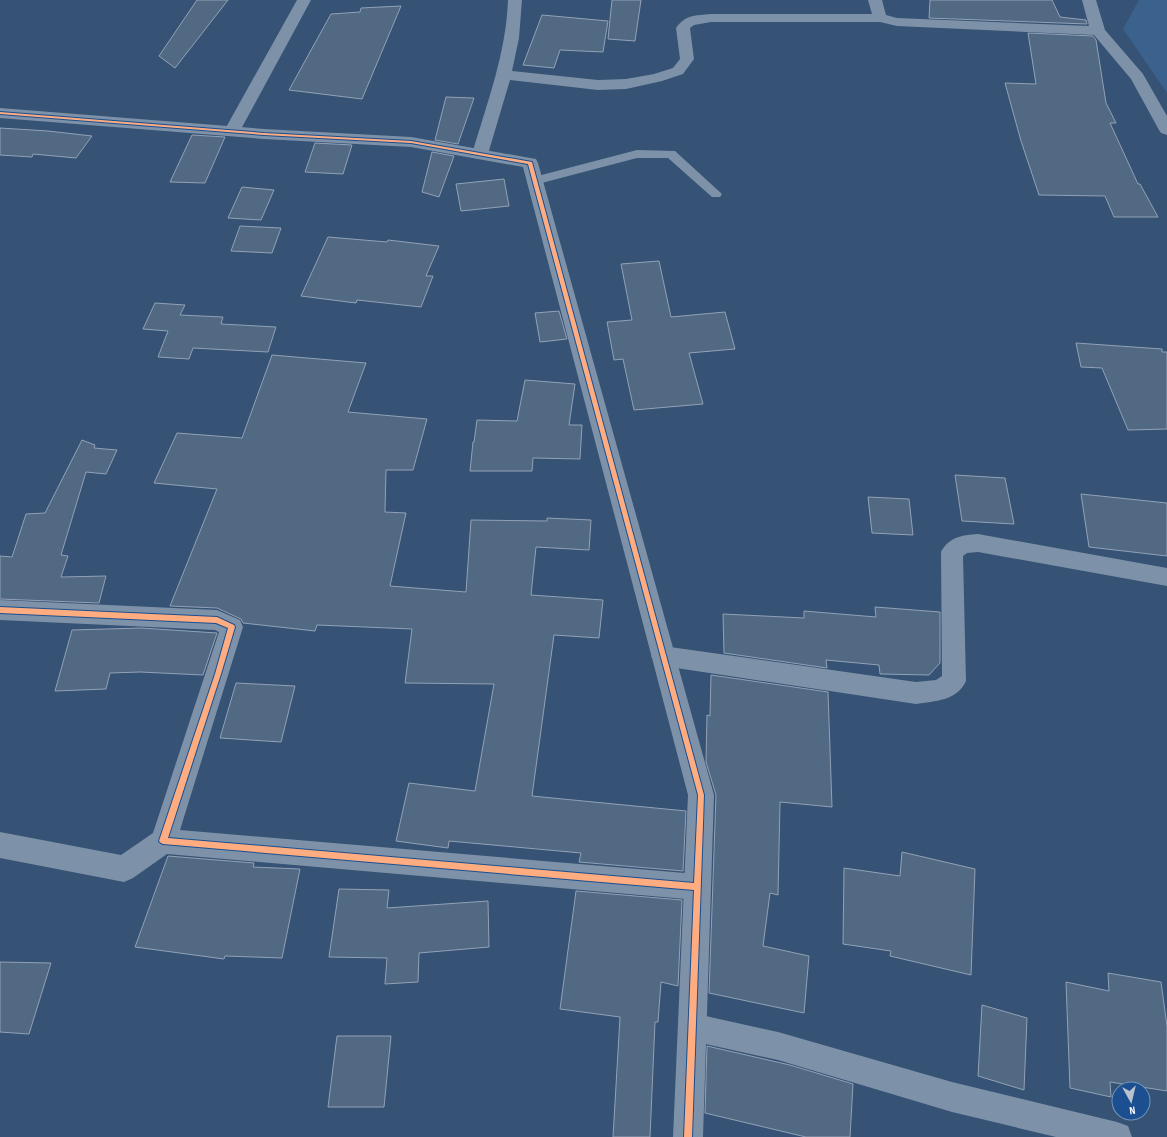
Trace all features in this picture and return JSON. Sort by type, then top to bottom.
[{"type":"street","points":[[232,131],[304,0]]},
{"type":"street","points":[[480,154],[503,75],[515,17],[515,0]]},
{"type":"street","points":[[875,0],[880,18]]},
{"type":"street","points":[[1089,0],[1098,31],[1138,77],[1167,130]]},
{"type":"street","points":[[503,75],[598,85],[626,84],[657,78],[678,71],[687,59],[684,28],[689,21],[711,18],[880,18],[897,22],[1098,31]]},
{"type":"street","points":[[0,113],[232,131],[411,142],[530,163],[701,795],[688,1137]]},
{"type":"street","points":[[663,656],[916,693],[941,690],[954,681],[952,552],[962,544],[978,544],[1167,577]]},
{"type":"street","points":[[0,610],[217,620],[232,627],[164,841],[124,869],[0,845]]},
{"type":"street","points":[[164,841],[698,887]]},
{"type":"street","points":[[692,1027],[778,1046],[952,1097],[1117,1137]]},
{"type":"lane","points":[[534,181],[637,154],[670,154],[716,194]]},
{"type":"water","points":[[1139,0],[1167,0],[1167,93],[1123,29]]},
{"type":"building","points":[[197,0],[228,0],[175,68],[159,56]]},
{"type":"building","points":[[612,0],[641,0],[635,41],[608,39]]},
{"type":"building","points":[[930,0],[1052,0],[1060,17],[1086,20],[1087,24],[929,18]]},
{"type":"building","points":[[401,6],[362,99],[289,90],[331,14],[360,12],[361,8]]},
{"type":"building","points":[[542,15],[608,21],[603,52],[560,50],[554,68],[523,65]]},
{"type":"building","points":[[1028,33],[1093,36],[1096,40],[1106,103],[1116,123],[1110,123],[1138,184],[1140,184],[1158,217],[1114,217],[1105,196],[1039,195],[1021,141],[1005,83],[1036,84]]},
{"type":"building","points":[[446,97],[474,98],[458,144],[435,140]]},
{"type":"building","points":[[0,128],[92,136],[76,158],[33,154],[32,157],[0,155]]},
{"type":"building","points":[[192,135],[225,137],[205,183],[170,182]]},
{"type":"building","points":[[315,143],[352,145],[343,174],[305,172]]},
{"type":"building","points":[[432,152],[454,156],[439,197],[422,192]]},
{"type":"building","points":[[504,179],[509,206],[461,211],[456,184]]},
{"type":"building","points":[[242,187],[274,190],[261,220],[228,218]]},
{"type":"building","points":[[240,226],[281,228],[272,253],[231,251]]},
{"type":"building","points":[[328,237],[387,242],[388,240],[439,246],[426,276],[433,276],[421,307],[357,300],[356,303],[301,296]]},
{"type":"building","points":[[659,261],[671,317],[725,312],[735,349],[689,353],[703,404],[634,410],[623,359],[614,360],[607,322],[632,320],[621,264]]},
{"type":"building","points":[[155,303],[185,305],[180,315],[223,317],[221,324],[276,327],[268,352],[193,348],[189,359],[158,357],[168,331],[143,329]]},
{"type":"building","points":[[559,311],[567,339],[540,342],[535,313]]},
{"type":"building","points":[[1076,343],[1162,349],[1162,352],[1167,352],[1167,429],[1128,430],[1102,368],[1081,367]]},
{"type":"building","points":[[272,355],[366,363],[348,412],[427,419],[413,470],[386,470],[385,512],[406,513],[390,586],[466,592],[471,520],[547,521],[547,518],[591,520],[589,550],[536,547],[531,595],[603,600],[599,638],[554,635],[532,796],[686,811],[683,871],[579,862],[581,853],[449,841],[448,848],[396,841],[409,783],[475,791],[494,684],[405,683],[412,629],[317,625],[315,631],[243,623],[241,619],[217,608],[170,606],[217,489],[154,483],[177,433],[242,438]]},
{"type":"building","points":[[525,380],[575,384],[569,425],[582,425],[580,459],[533,458],[532,471],[470,471],[477,420],[517,421]]},
{"type":"building","points":[[82,440],[95,445],[94,448],[117,450],[106,474],[86,472],[61,555],[68,556],[61,577],[106,576],[99,603],[0,599],[0,556],[12,557],[26,514],[45,513]]},
{"type":"building","points":[[955,475],[1005,478],[1014,524],[962,521]]},
{"type":"building","points":[[1081,494],[1167,503],[1167,556],[1089,547]]},
{"type":"building","points":[[868,497],[909,499],[913,535],[872,533]]},
{"type":"building","points":[[875,607],[940,612],[940,663],[929,675],[880,674],[879,665],[826,660],[827,668],[724,653],[723,614],[804,618],[804,611],[876,617]]},
{"type":"building","points":[[141,628],[217,633],[203,675],[140,672],[110,673],[106,689],[55,691],[72,630]]},
{"type":"building","points":[[711,675],[828,692],[832,807],[780,802],[778,895],[770,893],[763,946],[809,956],[804,1013],[709,993],[716,795],[706,762],[707,715],[710,716]]},
{"type":"building","points":[[236,683],[295,686],[281,742],[220,738]]},
{"type":"building","points":[[902,852],[975,869],[971,975],[890,956],[891,951],[843,944],[844,868],[900,876]]},
{"type":"building","points":[[168,856],[254,863],[253,867],[300,869],[282,958],[225,956],[224,959],[135,947]]},
{"type":"building","points":[[339,889],[389,890],[387,908],[488,901],[489,947],[419,953],[418,982],[385,984],[387,958],[329,957]]},
{"type":"building","points":[[576,891],[682,900],[678,986],[661,982],[658,1022],[655,1022],[650,1137],[613,1137],[620,1017],[560,1009]]},
{"type":"building","points":[[0,962],[51,963],[29,1034],[0,1032]]},
{"type":"building","points":[[1108,973],[1161,982],[1167,1026],[1167,1091],[1151,1088],[1151,1081],[1111,1081],[1111,1097],[1070,1088],[1066,982],[1109,991]]},
{"type":"building","points":[[982,1005],[1027,1018],[1024,1090],[978,1076]]},
{"type":"building","points":[[337,1036],[391,1036],[384,1107],[328,1107]]},
{"type":"building","points":[[707,1046],[790,1065],[853,1084],[850,1137],[806,1137],[705,1113]]},
{"type":"cycle path","points":[[0,113],[264,134],[411,142],[530,163],[701,795],[688,1137]]},
{"type":"cycle path","points":[[0,610],[217,620],[232,627],[163,841],[697,887]]}]
